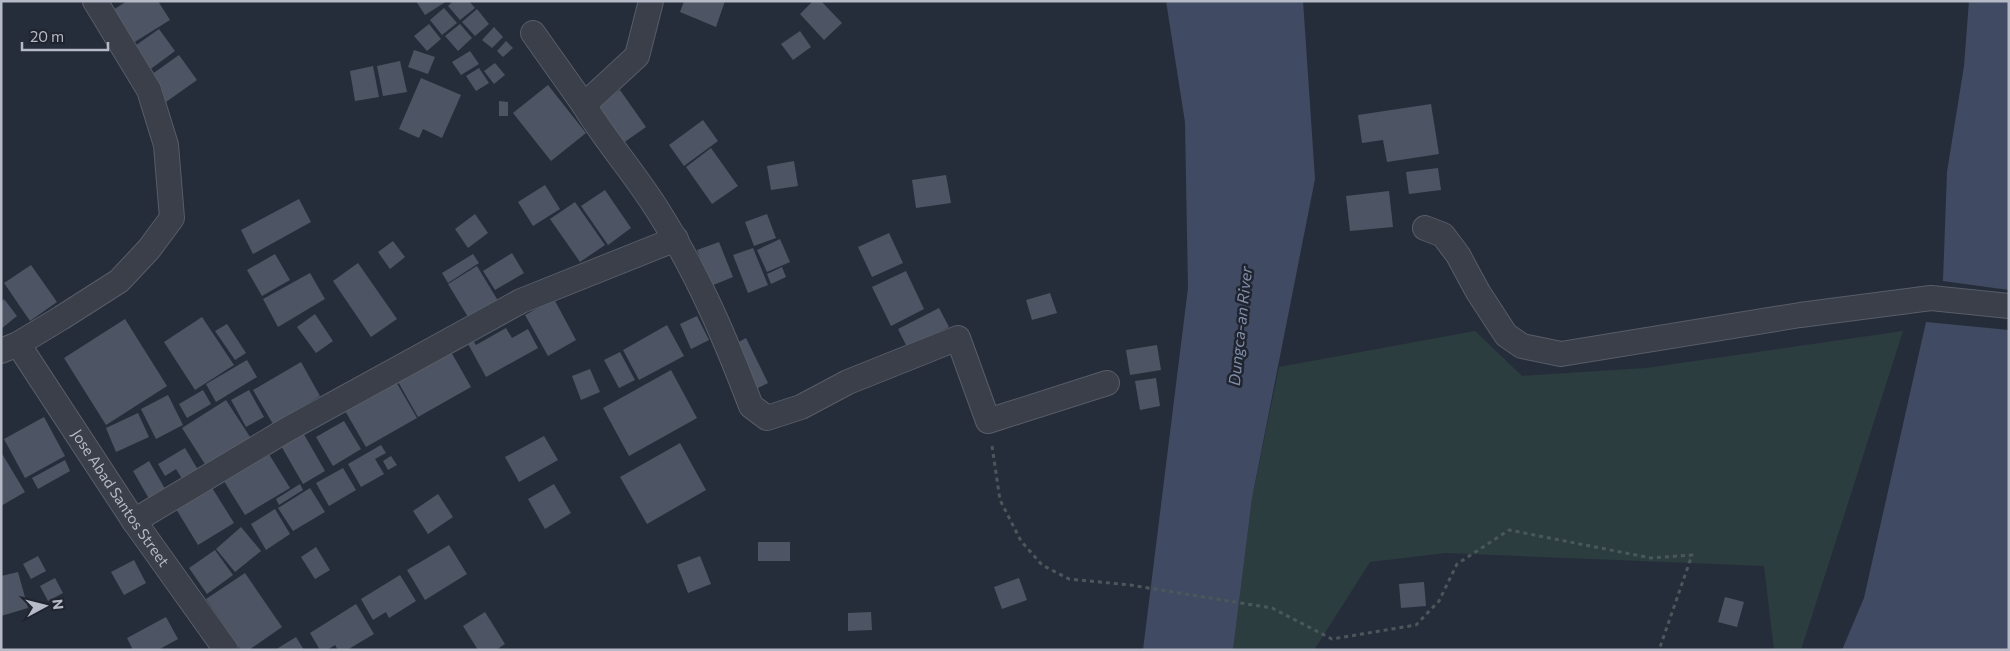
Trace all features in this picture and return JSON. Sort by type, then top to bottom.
[{"type":"street","points":[[9,347],[119,282],[149,249],[172,218],[166,146],[149,90],[95,1]]},
{"type":"street","points":[[584,105],[637,56],[651,1]]},
{"type":"street","points":[[533,33],[676,239],[701,289],[751,406],[767,418],[801,407],[848,382],[958,338],[988,420],[1107,384]]},
{"type":"street","points":[[1425,228],[1443,235],[1458,255],[1478,292],[1506,335],[1522,346],[1561,354],[1800,315],[1931,298],[2009,306]]},
{"type":"street","points":[[134,522],[288,429],[521,300],[676,239]]},
{"type":"street","name":"Jose Abad Santos Street","points":[[9,347],[226,650]]},
{"type":"path","points":[[988,420],[1000,500],[1021,541],[1042,565],[1069,579],[1130,585],[1272,608],[1332,639],[1416,624],[1439,601],[1457,564],[1509,530],[1651,558],[1692,555],[1659,650]]},
{"type":"shaded area","points":[[1475,331],[1522,376],[1646,368],[1903,331],[1801,650],[1774,650],[1764,566],[1445,553],[1370,562],[1314,650],[1233,650],[1252,498],[1279,367]]},
{"type":"water","name":"Dungca-an River","points":[[1166,1],[1303,1],[1315,179],[1252,498],[1233,650],[1143,650],[1188,288],[1185,122]]},
{"type":"water","points":[[1969,1],[2009,1],[2009,290],[1943,281],[1947,172],[1964,66]]},
{"type":"water","points":[[1926,322],[2009,330],[2009,650],[1842,650],[1864,598]]},
{"type":"building","points":[[127,1],[158,1],[170,20],[133,43],[113,10]]},
{"type":"building","points":[[416,1],[447,1],[425,15]]},
{"type":"building","points":[[453,1],[469,1],[475,8],[460,20],[448,6]]},
{"type":"building","points":[[684,1],[725,1],[716,27],[680,12]]},
{"type":"building","points":[[813,1],[821,1],[842,23],[824,40],[800,14]]},
{"type":"building","points":[[444,8],[457,23],[442,35],[430,20]]},
{"type":"building","points":[[477,9],[489,24],[475,36],[462,22]]},
{"type":"building","points":[[429,24],[441,39],[427,51],[414,36]]},
{"type":"building","points":[[460,24],[472,38],[458,51],[445,36]]},
{"type":"building","points":[[494,27],[503,37],[492,48],[482,40]]},
{"type":"building","points":[[159,29],[175,51],[148,71],[132,48]]},
{"type":"building","points":[[800,31],[811,47],[793,60],[781,44]]},
{"type":"building","points":[[506,41],[513,48],[503,57],[497,51]]},
{"type":"building","points":[[414,50],[435,57],[428,74],[408,67]]},
{"type":"building","points":[[470,51],[479,64],[461,75],[452,62]]},
{"type":"building","points":[[179,55],[197,80],[166,102],[148,77]]},
{"type":"building","points":[[400,61],[407,92],[383,96],[377,66]]},
{"type":"building","points":[[495,63],[505,75],[494,84],[484,71]]},
{"type":"building","points":[[373,66],[379,97],[355,101],[350,71]]},
{"type":"building","points":[[479,68],[489,83],[476,91],[466,76]]},
{"type":"building","points":[[421,78],[461,95],[442,138],[423,129],[419,138],[399,129]]},
{"type":"building","points":[[548,85],[586,133],[551,161],[513,113]]},
{"type":"building","points":[[620,90],[646,127],[619,146],[593,109]]},
{"type":"building","points":[[499,101],[508,102],[508,116],[499,116]]},
{"type":"building","points":[[1431,104],[1439,154],[1387,162],[1383,140],[1362,143],[1358,115]]},
{"type":"building","points":[[703,120],[718,141],[684,166],[669,145]]},
{"type":"building","points":[[711,148],[738,186],[712,204],[686,167]]},
{"type":"building","points":[[794,161],[798,186],[771,190],[767,166]]},
{"type":"building","points":[[1438,168],[1441,190],[1409,194],[1406,172]]},
{"type":"building","points":[[946,175],[951,203],[916,208],[912,180]]},
{"type":"building","points":[[545,185],[560,209],[533,226],[518,202]]},
{"type":"building","points":[[605,190],[631,228],[608,245],[581,206]]},
{"type":"building","points":[[1389,191],[1393,227],[1350,231],[1346,196]]},
{"type":"building","points":[[299,199],[311,222],[253,254],[241,230]]},
{"type":"building","points":[[575,202],[605,245],[580,262],[550,219]]},
{"type":"building","points":[[475,214],[488,233],[468,248],[455,229]]},
{"type":"building","points":[[767,214],[776,238],[754,246],[745,222]]},
{"type":"building","points":[[889,233],[903,263],[872,277],[858,247]]},
{"type":"building","points":[[780,239],[790,262],[767,272],[757,250]]},
{"type":"building","points":[[393,241],[405,257],[390,269],[378,252]]},
{"type":"building","points":[[719,242],[733,277],[711,286],[697,250]]},
{"type":"building","points":[[753,248],[768,285],[748,293],[733,255]]},
{"type":"building","points":[[512,253],[524,273],[495,290],[483,271]]},
{"type":"building","points":[[275,254],[290,280],[262,296],[247,270]]},
{"type":"building","points":[[473,254],[479,263],[448,283],[442,273]]},
{"type":"building","points":[[358,263],[397,319],[371,337],[333,281]]},
{"type":"building","points":[[31,265],[57,302],[30,321],[4,283]]},
{"type":"building","points":[[477,266],[500,304],[471,322],[448,284]]},
{"type":"building","points":[[782,267],[786,277],[771,284],[767,274]]},
{"type":"building","points":[[906,271],[924,309],[891,326],[872,287]]},
{"type":"building","points":[[310,273],[325,299],[278,327],[263,299]]},
{"type":"building","points":[[1050,293],[1057,313],[1032,320],[1026,300]]},
{"type":"building","points":[[4,299],[17,316],[1,329],[1,302]]},
{"type":"building","points":[[554,299],[576,340],[548,356],[525,315]]},
{"type":"building","points":[[939,308],[949,327],[908,349],[898,329]]},
{"type":"building","points":[[315,314],[333,341],[316,353],[297,327]]},
{"type":"building","points":[[697,316],[709,340],[691,349],[680,324]]},
{"type":"building","points":[[202,317],[234,365],[195,390],[164,342]]},
{"type":"building","points":[[125,319],[167,386],[106,425],[64,358]]},
{"type":"building","points":[[227,324],[246,353],[235,360],[215,331]]},
{"type":"building","points":[[667,325],[684,356],[639,380],[623,350]]},
{"type":"building","points":[[506,328],[512,338],[528,329],[538,348],[486,377],[467,342],[472,339],[476,345]]},
{"type":"building","points":[[746,338],[768,383],[756,389],[735,344]]},
{"type":"building","points":[[1157,345],[1161,370],[1130,375],[1126,350]]},
{"type":"building","points":[[450,350],[471,387],[418,417],[397,380]]},
{"type":"building","points":[[620,352],[635,380],[619,388],[604,360]]},
{"type":"building","points":[[247,360],[257,377],[216,402],[206,384]]},
{"type":"building","points":[[301,362],[320,396],[273,424],[253,390]]},
{"type":"building","points":[[590,369],[600,392],[581,400],[572,376]]},
{"type":"building","points":[[671,370],[697,418],[629,456],[603,408]]},
{"type":"building","points":[[1156,378],[1160,406],[1140,410],[1135,381]]},
{"type":"building","points":[[395,380],[417,418],[366,447],[344,409]]},
{"type":"building","points":[[203,390],[211,404],[187,418],[179,404]]},
{"type":"building","points":[[249,390],[264,417],[246,427],[231,400]]},
{"type":"building","points":[[168,395],[183,425],[156,439],[141,409]]},
{"type":"building","points":[[226,400],[254,443],[210,472],[182,428]]},
{"type":"building","points":[[138,413],[149,437],[116,452],[106,428]]},
{"type":"building","points":[[44,417],[65,456],[25,478],[4,439]]},
{"type":"building","points":[[344,421],[361,449],[333,466],[316,437]]},
{"type":"building","points":[[302,431],[325,471],[303,484],[280,444]]},
{"type":"building","points":[[544,436],[558,460],[519,482],[505,457]]},
{"type":"building","points":[[680,443],[706,490],[647,524],[620,477]]},
{"type":"building","points":[[381,445],[386,453],[375,459],[384,474],[361,487],[348,464]]},
{"type":"building","points":[[185,448],[201,475],[186,485],[176,469],[165,476],[158,464]]},
{"type":"building","points":[[267,451],[290,488],[245,515],[222,478]]},
{"type":"building","points":[[1,452],[25,492],[1,506]]},
{"type":"building","points":[[391,456],[397,465],[388,470],[383,461]]},
{"type":"building","points":[[65,460],[70,471],[38,489],[32,478]]},
{"type":"building","points":[[149,461],[168,494],[152,504],[133,471]]},
{"type":"building","points":[[343,468],[356,490],[329,506],[316,483]]},
{"type":"building","points":[[300,484],[303,490],[279,505],[276,499]]},
{"type":"building","points":[[554,484],[571,513],[545,529],[528,499]]},
{"type":"building","points":[[211,486],[234,523],[198,545],[176,509]]},
{"type":"building","points":[[310,488],[325,512],[293,531],[278,508]]},
{"type":"building","points":[[438,494],[453,517],[428,534],[413,511]]},
{"type":"building","points":[[275,509],[290,534],[266,550],[251,524]]},
{"type":"building","points":[[241,527],[261,551],[235,572],[216,549]]},
{"type":"building","points":[[758,542],[790,542],[790,561],[758,561]]},
{"type":"building","points":[[449,545],[467,574],[425,600],[407,570]]},
{"type":"building","points":[[316,547],[330,570],[315,579],[301,557]]},
{"type":"building","points":[[215,550],[233,575],[207,594],[189,568]]},
{"type":"building","points":[[38,556],[46,571],[31,579],[23,564]]},
{"type":"building","points":[[700,556],[711,584],[688,593],[677,565]]},
{"type":"building","points":[[134,560],[146,583],[124,595],[111,572]]},
{"type":"building","points":[[18,572],[28,608],[1,616],[1,576]]},
{"type":"building","points":[[245,573],[282,627],[249,650],[241,650],[206,599]]},
{"type":"building","points":[[400,575],[416,601],[389,618],[386,612],[373,620],[361,599]]},
{"type":"building","points":[[55,578],[63,593],[48,601],[40,586]]},
{"type":"building","points":[[1019,578],[1027,600],[1002,609],[994,587]]},
{"type":"building","points":[[1424,582],[1426,606],[1401,608],[1399,584]]},
{"type":"building","points":[[1725,597],[1744,602],[1737,627],[1718,622]]},
{"type":"building","points":[[356,604],[374,634],[347,650],[338,650],[335,645],[327,650],[320,650],[310,633]]},
{"type":"building","points":[[485,612],[505,644],[496,650],[478,650],[463,626]]},
{"type":"building","points":[[871,612],[872,630],[848,631],[848,613]]},
{"type":"building","points":[[166,617],[178,639],[158,650],[133,650],[127,638]]},
{"type":"building","points":[[296,637],[304,650],[275,650]]}]
